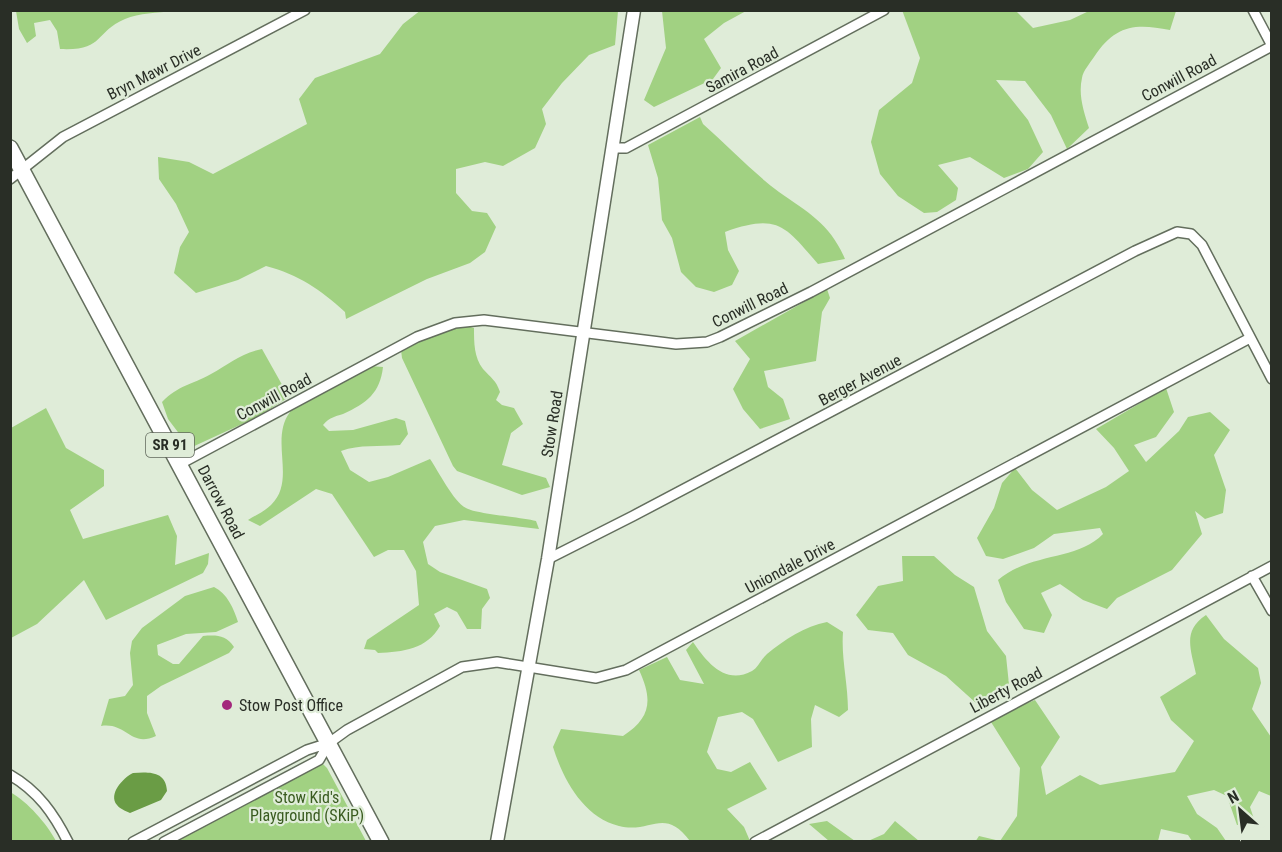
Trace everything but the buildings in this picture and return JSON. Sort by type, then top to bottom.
[{"type":"main road","name":"Darrow Road","points":[[10,148],[16,174],[180,464],[381,842]]},
{"type":"street","name":"Bryn Mawr Drive","points":[[16,174],[63,137],[305,10]]},
{"type":"street","name":"Stow Road","points":[[497,842],[548,559],[634,10]]},
{"type":"street","name":"Samira Road","points":[[612,148],[626,148],[884,10]]},
{"type":"street","points":[[1253,10],[1272,46]]},
{"type":"street","name":"Conwill Road","points":[[180,464],[417,337],[442,327],[484,320],[676,344],[707,342],[801,297],[1272,46]]},
{"type":"street","name":"Berger Avenue","points":[[548,559],[644,511],[1135,251],[1177,232],[1187,232],[1202,245],[1250,338]]},
{"type":"street","points":[[1250,338],[1272,379]]},
{"type":"street","name":"Uniondale Drive","points":[[329,743],[347,730],[462,667],[497,662],[528,669],[596,678],[626,670],[1250,338]]},
{"type":"street","name":"Liberty Road","points":[[754,842],[1272,566]]},
{"type":"street","points":[[1252,576],[1272,611]]},
{"type":"street","points":[[133,842],[307,750],[329,743]]},
{"type":"street","points":[[164,842],[319,760],[329,743]]},
{"type":"street","points":[[10,775],[30,788],[44,802],[68,842]]},
{"type":"green space","points":[[16,10],[172,11],[130,17],[115,24],[92,44],[74,49],[60,49],[57,31],[50,20],[34,23],[36,36],[27,43],[19,29]]},
{"type":"green space","points":[[421,10],[618,11],[615,45],[589,55],[562,83],[542,109],[546,124],[535,148],[503,166],[485,162],[456,169],[456,193],[472,211],[487,213],[496,227],[485,252],[470,263],[427,279],[346,319],[345,312],[318,290],[299,278],[266,266],[238,280],[196,293],[174,273],[180,247],[189,232],[176,204],[159,179],[158,157],[189,162],[213,174],[307,124],[299,99],[315,78],[380,54],[403,24]]},
{"type":"green space","points":[[902,10],[1016,11],[1033,28],[1070,20],[1089,11],[1176,11],[1170,30],[1146,27],[1127,29],[1110,38],[1102,46],[1085,70],[1081,84],[1082,103],[1089,128],[1067,149],[1051,115],[1025,81],[996,80],[1028,120],[1043,152],[1028,169],[1004,178],[970,157],[938,165],[958,188],[956,200],[937,212],[924,213],[898,196],[880,174],[871,142],[879,110],[912,83],[920,58]]},
{"type":"green space","points":[[662,11],[746,11],[724,23],[704,39],[721,68],[713,79],[654,107],[644,100],[666,48]]},
{"type":"green space","points":[[700,117],[703,124],[759,176],[818,220],[833,237],[845,259],[818,264],[797,240],[779,227],[769,224],[743,226],[725,232],[728,250],[739,271],[732,285],[714,292],[696,287],[681,272],[672,238],[662,220],[658,178],[648,145]]},
{"type":"green space","points":[[827,289],[830,298],[822,312],[816,361],[764,371],[768,387],[783,399],[790,419],[760,429],[743,409],[733,389],[750,359],[735,341]]},
{"type":"green space","points":[[467,326],[474,328],[475,350],[480,364],[500,392],[496,400],[502,405],[514,408],[523,424],[511,433],[502,465],[546,478],[550,487],[522,495],[457,471],[453,466],[402,358],[401,350],[435,333]]},
{"type":"green space","points":[[262,349],[285,390],[286,399],[253,419],[190,448],[168,419],[162,402],[180,389],[241,356]]},
{"type":"green space","points":[[370,366],[383,367],[379,384],[371,396],[359,406],[330,419],[323,425],[329,431],[353,430],[396,418],[405,421],[408,434],[400,445],[362,447],[341,451],[350,470],[369,482],[388,477],[430,459],[451,493],[466,508],[536,521],[539,529],[464,520],[435,526],[423,542],[428,564],[440,572],[487,589],[490,598],[482,609],[481,629],[467,629],[457,612],[447,607],[434,614],[440,626],[435,634],[413,648],[396,652],[378,653],[375,650],[364,649],[367,640],[419,605],[416,571],[404,550],[388,550],[374,557],[332,494],[316,489],[260,526],[248,520],[269,507],[278,495],[283,472],[282,435],[284,423],[290,412],[315,395]]},
{"type":"green space","points":[[1166,388],[1174,412],[1156,437],[1134,445],[1146,462],[1179,431],[1188,417],[1210,412],[1230,430],[1214,455],[1226,490],[1223,513],[1205,519],[1195,511],[1202,534],[1172,570],[1117,598],[1107,609],[1083,600],[1060,584],[1041,593],[1052,615],[1044,633],[1024,629],[1006,602],[998,580],[1025,565],[1080,549],[1103,534],[1100,528],[1054,534],[1034,548],[1003,559],[986,556],[977,538],[994,508],[1002,483],[1015,468],[1032,490],[1057,510],[1106,487],[1129,471],[1114,448],[1096,429]]},
{"type":"green space","points":[[46,408],[66,448],[104,470],[104,486],[70,510],[83,539],[168,515],[177,536],[175,565],[209,553],[208,564],[203,573],[106,620],[84,580],[37,624],[11,638],[11,428]]},
{"type":"green space","points":[[902,556],[934,556],[955,575],[974,587],[987,631],[1006,656],[1010,694],[990,706],[976,703],[946,676],[908,655],[893,633],[868,630],[856,615],[878,586],[903,581]]},
{"type":"green space","points":[[214,587],[226,597],[238,622],[216,632],[186,634],[157,645],[158,655],[173,664],[179,664],[203,636],[221,637],[228,640],[234,647],[229,653],[161,686],[147,696],[147,713],[156,736],[140,739],[117,728],[101,726],[109,699],[125,696],[133,685],[130,653],[132,641],[142,628],[185,596]]},
{"type":"green space","points":[[1206,615],[1224,639],[1258,668],[1261,683],[1252,709],[1271,737],[1271,796],[1259,791],[1250,807],[1255,822],[1237,825],[1227,796],[1214,790],[1187,796],[1197,814],[1217,828],[1226,841],[1192,841],[1188,835],[1161,829],[1158,841],[975,842],[979,836],[1000,841],[1017,816],[1020,768],[991,722],[1001,714],[1035,700],[1060,737],[1041,767],[1046,795],[1080,775],[1100,785],[1175,772],[1194,741],[1171,720],[1160,697],[1196,674],[1190,641],[1191,634],[1198,621]]},
{"type":"green space","points":[[827,622],[843,632],[848,710],[839,717],[815,705],[811,719],[812,747],[778,762],[753,719],[742,712],[718,717],[707,752],[717,769],[731,772],[750,762],[767,789],[727,809],[744,827],[750,841],[690,841],[681,831],[665,823],[630,828],[619,826],[595,814],[576,795],[562,772],[553,747],[561,729],[623,736],[639,722],[647,708],[646,690],[639,670],[667,657],[680,680],[704,684],[686,650],[693,642],[717,669],[733,675],[742,675],[754,670],[767,654],[788,639],[803,630]]},
{"type":"green space","name":"Stow Kid's Playground (SKiP)","points":[[319,760],[327,768],[366,841],[164,842]]},
{"type":"green space","points":[[10,792],[24,801],[48,828],[56,841],[11,841]]},
{"type":"green space","points":[[827,821],[855,841],[829,841],[809,824]]},
{"type":"green space","points":[[895,821],[919,841],[868,841],[884,834]]},
{"type":"shaded area","points":[[133,773],[151,773],[160,776],[166,784],[167,791],[161,800],[130,813],[118,806],[114,796],[121,782]]},
{"type":"place","name":"Stow Post Office","points":[[227,705]]}]
